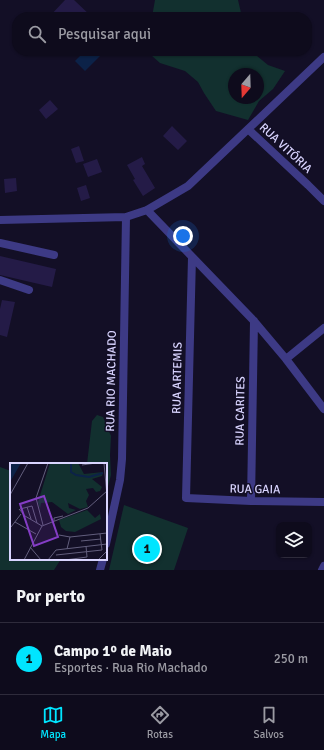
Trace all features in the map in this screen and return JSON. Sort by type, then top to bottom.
[{"type":"street","points":[[0,220],[126,217],[147,210],[188,186],[324,57]]},
{"type":"street","name":"RUA VITÓRIA","points":[[248,129],[324,201]]},
{"type":"street","points":[[147,210],[254,321],[286,358],[324,409]]},
{"type":"street","name":"RUA RIO MACHADO","points":[[107,539],[120,480],[122,459],[126,217]]},
{"type":"street","points":[[0,243],[54,255]]},
{"type":"street","name":"RUA ARTEMIS","points":[[186,498],[192,257]]},
{"type":"street","points":[[0,280],[30,290]]},
{"type":"street","name":"RUA CARITES","points":[[251,501],[254,321]]},
{"type":"street","points":[[286,358],[324,328]]},
{"type":"street","name":"RUA GAIA","points":[[186,498],[324,502]]},
{"type":"street","points":[[100,570],[103,560]]},
{"type":"street","points":[[322,570],[324,566]]},
{"type":"green space","points":[[155,0],[238,0],[241,12],[153,12]]},
{"type":"green space","points":[[152,56],[257,56],[268,65],[285,71],[273,89],[264,97],[264,68],[228,68],[228,104],[257,104],[248,120],[216,111],[198,82],[185,71],[160,63]]},
{"type":"green space","points":[[97,415],[103,417],[111,436],[111,475],[107,490],[107,463],[87,463],[92,421]]},
{"type":"green space","points":[[0,467],[10,471],[10,560],[60,560],[54,570],[0,570]]},
{"type":"green space","points":[[124,505],[188,528],[174,570],[109,570]]},
{"type":"water","points":[[80,56],[100,56],[85,71],[75,61]]},
{"type":"building","points":[[65,0],[74,0],[87,12],[54,12]]},
{"type":"building","points":[[50,100],[58,109],[46,119],[39,110]]},
{"type":"building","points":[[172,126],[187,141],[178,150],[163,136]]},
{"type":"building","points":[[79,146],[84,161],[76,163],[71,149]]},
{"type":"building","points":[[142,157],[145,164],[142,166],[155,188],[143,196],[133,180],[135,179],[127,165]]},
{"type":"building","points":[[97,159],[102,172],[88,177],[83,164]]},
{"type":"building","points":[[16,178],[17,191],[5,193],[4,179]]},
{"type":"building","points":[[86,185],[90,198],[81,201],[77,188]]},
{"type":"building","points":[[0,256],[56,269],[52,287],[0,275]]},
{"type":"building","points":[[2,300],[15,302],[7,337],[0,335],[0,309]]},
{"type":"place","name":"Campo 1º de Maio","points":[[147,549]]}]
